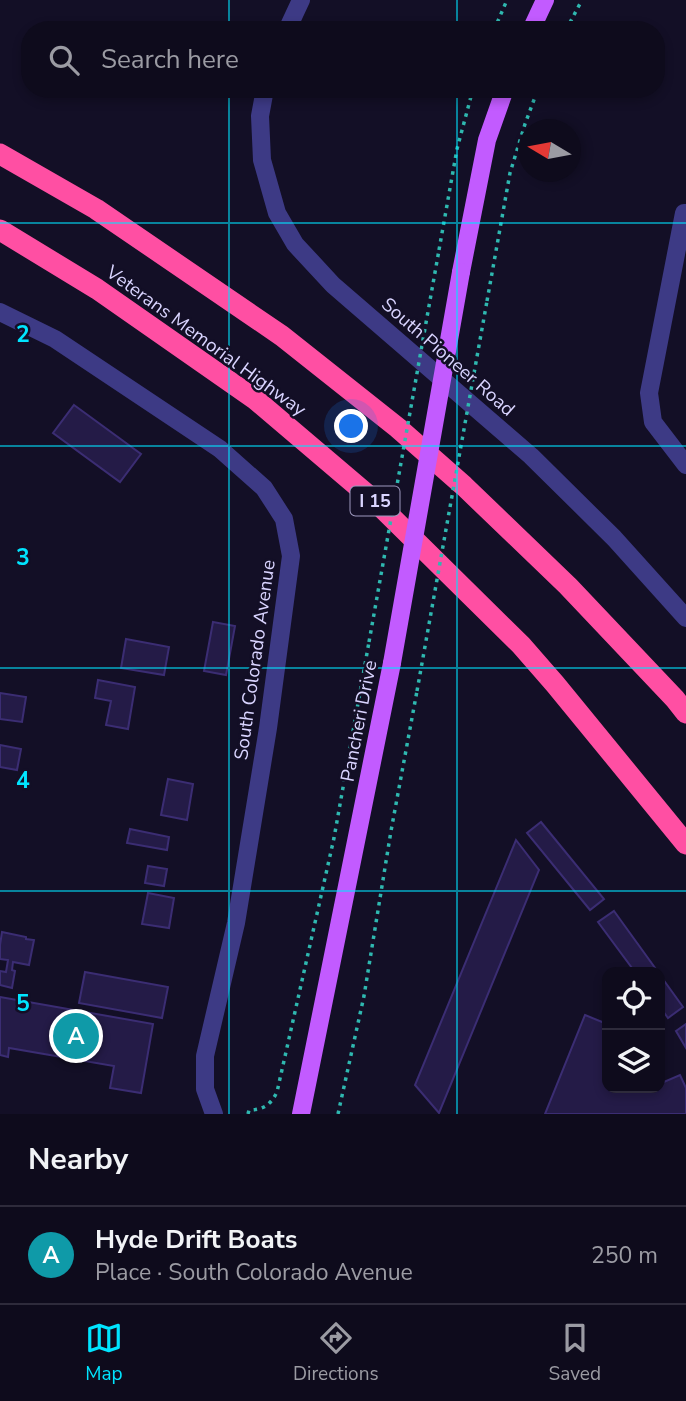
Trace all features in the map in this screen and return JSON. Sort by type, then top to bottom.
[{"type":"highway","points":[[0,154],[96,209],[226,297],[282,336],[398,428],[464,486],[577,594],[686,713]]},
{"type":"highway","name":"Veterans Memorial Highway","points":[[0,230],[97,289],[256,400],[376,502],[521,645],[686,844]]},
{"type":"main road","points":[[535,21],[545,0]]},
{"type":"main road","name":"Pancheri Drive","points":[[302,1114],[392,663],[461,272],[487,140],[502,98]]},
{"type":"street","points":[[291,21],[301,0]]},
{"type":"street","name":"South Pioneer Road","points":[[263,98],[260,116],[262,160],[277,213],[295,244],[333,285],[531,456],[614,538],[686,618]]},
{"type":"street","points":[[685,208],[649,393],[653,422],[686,465]]},
{"type":"street","name":"South Colorado Avenue","points":[[0,312],[55,339],[220,449],[264,488],[284,519],[291,556],[268,728],[236,923],[205,1056],[205,1089],[214,1114]]},
{"type":"path","points":[[498,21],[507,0]]},
{"type":"path","points":[[571,21],[582,0]]},
{"type":"path","points":[[248,1114],[249,1110],[263,1108],[269,1104],[277,1091],[334,838],[457,149],[470,98]]},
{"type":"path","points":[[338,1114],[364,996],[503,206],[510,173],[535,98]]},
{"type":"building","points":[[74,405],[141,454],[120,482],[53,433]]},
{"type":"building","points":[[213,622],[235,626],[226,675],[204,671]]},
{"type":"building","points":[[126,639],[169,647],[164,675],[121,668]]},
{"type":"building","points":[[98,680],[135,687],[128,729],[106,725],[111,701],[95,698]]},
{"type":"building","points":[[0,693],[26,697],[22,722],[0,719]]},
{"type":"building","points":[[0,745],[21,749],[17,770],[0,767]]},
{"type":"building","points":[[168,779],[193,784],[187,820],[161,815]]},
{"type":"building","points":[[541,822],[604,899],[590,910],[527,833]]},
{"type":"building","points":[[130,829],[169,837],[167,850],[127,843]]},
{"type":"building","points":[[516,840],[539,870],[439,1113],[415,1085]]},
{"type":"building","points":[[148,866],[167,869],[164,886],[145,883]]},
{"type":"building","points":[[148,893],[174,898],[169,928],[142,924]]},
{"type":"building","points":[[614,911],[654,967],[631,967],[598,922]]},
{"type":"building","points":[[2,932],[34,940],[29,965],[13,962],[12,970],[15,971],[12,988],[0,985],[0,971],[6,972],[8,960],[0,959]]},
{"type":"building","points":[[85,972],[168,987],[162,1018],[79,1003]]},
{"type":"building","points":[[665,982],[683,1007],[668,1018],[665,1014]]},
{"type":"building","points":[[0,997],[153,1024],[141,1093],[110,1088],[114,1066],[9,1048],[8,1057],[0,1055]]},
{"type":"building","points":[[585,1015],[602,1022],[602,1093],[665,1093],[665,1082],[680,1075],[686,1088],[686,1114],[545,1114]]},
{"type":"building","points":[[686,1024],[686,1048],[676,1031]]},
{"type":"place","name":"Hyde Drift Boats","points":[[76,1036]]}]
